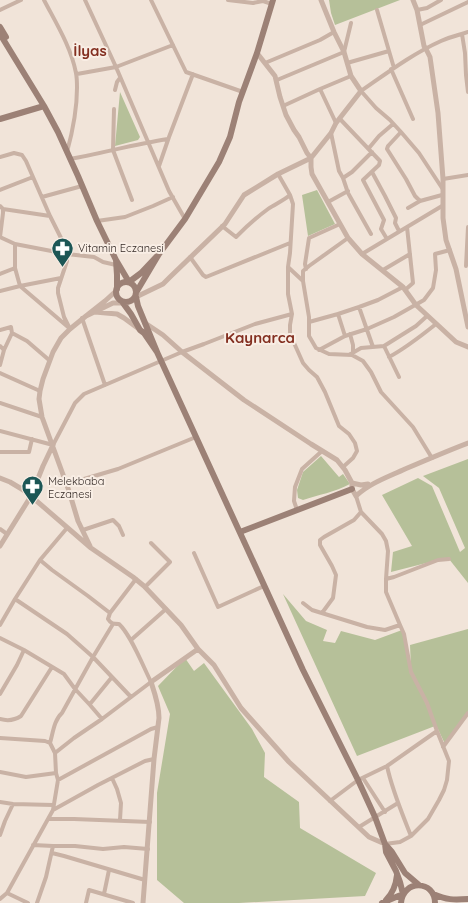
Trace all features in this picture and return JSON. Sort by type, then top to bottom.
[{"type":"main road","points":[[123,302],[132,301],[159,254],[185,219],[218,162],[230,137],[239,102],[257,53],[273,1]]},
{"type":"main road","points":[[0,27],[43,98],[44,106]]},
{"type":"main road","points":[[0,34],[44,106],[67,152],[116,263],[129,282],[135,286],[138,306],[161,361],[303,670],[360,779],[385,844],[386,852],[400,882],[403,894],[401,903]]},
{"type":"main road","points":[[0,119],[44,106]]},
{"type":"main road","points":[[116,290],[120,284],[123,282],[129,282],[141,273],[159,254]]},
{"type":"main road","points":[[116,263],[117,296],[123,302],[140,330],[144,333],[157,352]]},
{"type":"main road","points":[[240,532],[297,510],[352,486]]},
{"type":"main road","points":[[385,844],[392,852],[405,873],[419,885]]},
{"type":"main road","points":[[383,903],[393,892],[397,873]]},
{"type":"main road","points":[[383,903],[403,894],[408,888],[419,885],[430,889],[435,899],[435,903]]},
{"type":"main road","points":[[433,894],[452,900],[468,899]]},
{"type":"street","points":[[0,10],[21,0]]},
{"type":"street","points":[[44,0],[65,40],[77,74],[75,123],[67,152]]},
{"type":"street","points":[[85,0],[173,197],[185,219]]},
{"type":"street","points":[[151,0],[186,72],[243,92]]},
{"type":"street","points":[[228,0],[253,3],[273,1]]},
{"type":"street","points":[[321,0],[344,52],[351,76],[376,108],[401,132],[419,153],[442,188]]},
{"type":"street","points":[[413,0],[417,10],[424,46],[430,57],[438,113],[442,206],[446,240],[456,269],[468,326]]},
{"type":"street","points":[[417,10],[427,8],[441,0]]},
{"type":"street","points":[[420,25],[468,2]]},
{"type":"street","points":[[377,10],[393,68],[413,119]]},
{"type":"street","points":[[344,52],[351,23]]},
{"type":"street","points":[[265,63],[320,40],[334,32]]},
{"type":"street","points":[[136,294],[163,284],[222,226],[244,195],[278,174],[311,158],[331,133],[336,123],[362,92],[393,68],[426,49],[442,41],[468,32]]},
{"type":"street","points":[[462,34],[468,92]]},
{"type":"street","points":[[77,74],[116,67],[173,46]]},
{"type":"street","points":[[347,64],[389,51]]},
{"type":"street","points":[[277,80],[344,52]]},
{"type":"street","points":[[257,53],[277,80],[283,106],[289,123],[311,158],[310,167],[312,174],[348,238],[362,254],[404,288],[416,305],[427,316],[456,342],[468,347]]},
{"type":"street","points":[[159,166],[193,74]]},
{"type":"street","points":[[283,106],[351,76]]},
{"type":"street","points":[[115,90],[117,82],[120,78]]},
{"type":"street","points":[[320,89],[336,123]]},
{"type":"street","points":[[114,109],[113,150],[132,200]]},
{"type":"street","points":[[340,119],[380,161],[379,165],[363,180],[384,220],[381,229],[387,239]]},
{"type":"street","points":[[343,178],[352,172],[370,150],[379,136],[393,124]]},
{"type":"street","points":[[401,132],[387,149],[415,196],[420,201]]},
{"type":"street","points":[[331,133],[338,171],[371,234]]},
{"type":"street","points":[[70,159],[168,139]]},
{"type":"street","points":[[0,158],[14,153],[22,155],[61,238],[67,254],[67,260],[58,288],[58,296],[70,329]]},
{"type":"street","points":[[372,172],[396,218],[395,223],[399,231]]},
{"type":"street","points":[[278,174],[290,195],[293,204],[288,267],[288,294],[292,314],[290,334],[303,363],[317,377],[325,392],[339,426],[349,434],[355,443],[357,451],[353,458],[343,467]]},
{"type":"street","points":[[442,179],[468,175]]},
{"type":"street","points":[[0,190],[33,177]]},
{"type":"street","points":[[42,197],[82,186]]},
{"type":"street","points":[[328,202],[348,192]]},
{"type":"street","points":[[222,226],[236,237],[250,223],[290,195]]},
{"type":"street","points":[[408,208],[420,201],[442,195]]},
{"type":"street","points":[[97,221],[125,217],[173,197]]},
{"type":"street","points":[[362,254],[442,206]]},
{"type":"street","points":[[50,216],[1,208],[0,237],[15,244],[67,254],[94,257],[103,262],[116,263]]},
{"type":"street","points":[[306,269],[305,264],[309,238],[340,224]]},
{"type":"street","points":[[309,322],[378,300],[413,283],[407,226]]},
{"type":"street","points":[[456,269],[467,266],[468,227]]},
{"type":"street","points":[[348,238],[303,271],[303,281],[309,317],[309,336],[316,348],[329,354],[351,354],[361,348],[384,346],[416,326],[427,316]]},
{"type":"street","points":[[190,257],[206,277],[290,243]]},
{"type":"street","points":[[15,244],[15,268],[20,286],[70,329]]},
{"type":"street","points":[[319,350],[345,336],[367,329],[424,300],[433,288],[436,270],[435,254],[450,250]]},
{"type":"street","points":[[383,270],[410,254]]},
{"type":"street","points":[[288,267],[303,281]]},
{"type":"street","points":[[0,274],[15,268]]},
{"type":"street","points":[[0,291],[61,278]]},
{"type":"street","points":[[91,548],[78,520],[67,484],[42,417],[40,391],[49,360],[61,338],[84,317],[106,301],[116,290]]},
{"type":"street","points":[[84,317],[113,303],[123,302]]},
{"type":"street","points":[[359,307],[373,347]]},
{"type":"street","points":[[94,312],[117,314],[140,330]]},
{"type":"street","points":[[0,546],[31,496],[42,466],[75,403],[84,394],[182,352],[255,324],[292,314]]},
{"type":"street","points":[[338,314],[345,336]]},
{"type":"street","points":[[84,317],[105,385]]},
{"type":"street","points":[[0,478],[10,482],[31,496],[91,548],[146,587],[181,625],[198,649],[214,666],[233,697],[289,762],[369,837],[385,844],[400,842],[411,836],[428,819],[444,790],[447,780],[449,761],[427,703],[411,672],[404,634],[386,592],[388,551],[386,541],[382,534],[361,512],[352,486],[343,467],[337,460],[244,400],[182,352],[163,335],[145,323]]},
{"type":"street","points":[[389,357],[417,339],[436,324]]},
{"type":"street","points":[[0,330],[11,327],[12,333],[4,350],[0,365]]},
{"type":"street","points":[[12,333],[27,341],[49,360]]},
{"type":"street","points":[[350,334],[353,345],[351,354]]},
{"type":"street","points":[[0,346],[4,350]]},
{"type":"street","points":[[384,346],[399,377]]},
{"type":"street","points":[[351,354],[363,361],[371,372],[381,392],[413,426],[432,458]]},
{"type":"street","points":[[0,373],[40,391]]},
{"type":"street","points":[[0,403],[42,417]]},
{"type":"street","points":[[0,431],[53,445]]},
{"type":"street","points":[[67,484],[118,469],[196,437]]},
{"type":"street","points":[[0,452],[29,452],[32,439]]},
{"type":"street","points":[[352,486],[371,484],[468,443]]},
{"type":"street","points":[[297,510],[294,501],[295,487],[302,469],[322,451]]},
{"type":"street","points":[[356,496],[371,484]]},
{"type":"street","points":[[322,613],[334,598],[336,575],[320,545],[320,540],[354,520],[361,512]]},
{"type":"street","points":[[82,530],[113,520],[119,526],[123,535]]},
{"type":"street","points":[[0,625],[40,560],[67,528]]},
{"type":"street","points":[[0,529],[7,534]]},
{"type":"street","points":[[146,587],[170,562],[151,543]]},
{"type":"street","points":[[194,553],[218,607],[264,586]]},
{"type":"street","points":[[386,579],[438,560],[450,559]]},
{"type":"street","points":[[40,560],[110,613]]},
{"type":"street","points":[[136,579],[110,613],[108,619],[113,624],[119,624],[131,640],[158,704],[159,718],[154,759],[144,903]]},
{"type":"street","points":[[15,599],[67,634],[93,657],[131,697]]},
{"type":"street","points":[[303,603],[312,610],[367,627],[385,630],[400,625]]},
{"type":"street","points":[[131,640],[166,609]]},
{"type":"street","points":[[0,898],[7,893],[48,819],[53,807],[58,780],[56,773],[55,753],[50,743],[54,726],[113,624]]},
{"type":"street","points":[[0,638],[24,650],[64,674],[75,689],[102,719]]},
{"type":"street","points":[[55,753],[150,682],[198,649]]},
{"type":"street","points":[[0,694],[24,650]]},
{"type":"street","points":[[0,719],[5,720],[21,716],[52,667]]},
{"type":"street","points":[[90,704],[112,677]]},
{"type":"street","points":[[443,747],[468,713]]},
{"type":"street","points":[[58,780],[151,729],[158,727]]},
{"type":"street","points":[[330,801],[360,779],[387,766],[437,731]]},
{"type":"street","points":[[0,738],[45,741],[50,743]]},
{"type":"street","points":[[0,802],[53,807],[145,761],[154,759]]},
{"type":"street","points":[[387,766],[398,803],[411,836]]},
{"type":"street","points":[[0,772],[26,777],[56,773]]},
{"type":"street","points":[[112,778],[117,788],[121,803],[120,820]]},
{"type":"street","points":[[360,779],[385,812]]},
{"type":"street","points":[[360,827],[398,803]]},
{"type":"street","points":[[0,836],[13,804]]},
{"type":"street","points":[[48,819],[150,822]]},
{"type":"street","points":[[34,845],[75,846],[103,849],[124,847],[148,849]]},
{"type":"street","points":[[37,903],[46,877],[52,853],[52,846]]},
{"type":"street","points":[[52,853],[145,880]]},
{"type":"street","points":[[104,894],[109,870]]},
{"type":"street","points":[[86,903],[89,890],[133,903]]},
{"type":"street","points":[[7,893],[28,903]]},
{"type":"green space","points":[[329,0],[400,0],[335,25]]},
{"type":"green space","points":[[120,92],[140,137],[138,140],[115,146]]},
{"type":"green space","points":[[317,190],[335,224],[308,236],[302,195]]},
{"type":"green space","points":[[321,456],[339,477],[343,474],[350,484],[303,500],[298,498],[297,490],[303,472]]},
{"type":"green space","points":[[468,459],[468,583],[449,559],[438,560],[391,572],[393,552],[412,546],[382,495],[418,478],[432,486],[460,552],[465,548],[439,488],[423,476]]},
{"type":"green space","points":[[283,594],[306,621],[327,630],[323,641],[335,643],[341,631],[375,640],[402,630],[411,668],[410,645],[468,629],[468,713],[445,744],[422,695],[435,726],[357,756]]},
{"type":"green space","points":[[185,658],[194,671],[204,663],[252,729],[265,753],[264,777],[299,802],[300,828],[376,873],[365,896],[239,903],[184,903],[157,880],[157,793],[170,714],[158,686]]},
{"type":"place","name":"Vitamin Eczanesi","points":[[62,268]]},
{"type":"place","name":"Melekbaba Eczanesi","points":[[33,506]]},
{"type":"district","name":"İlyas","points":[[90,51]]},
{"type":"district","name":"Kaynarca","points":[[260,338]]}]
